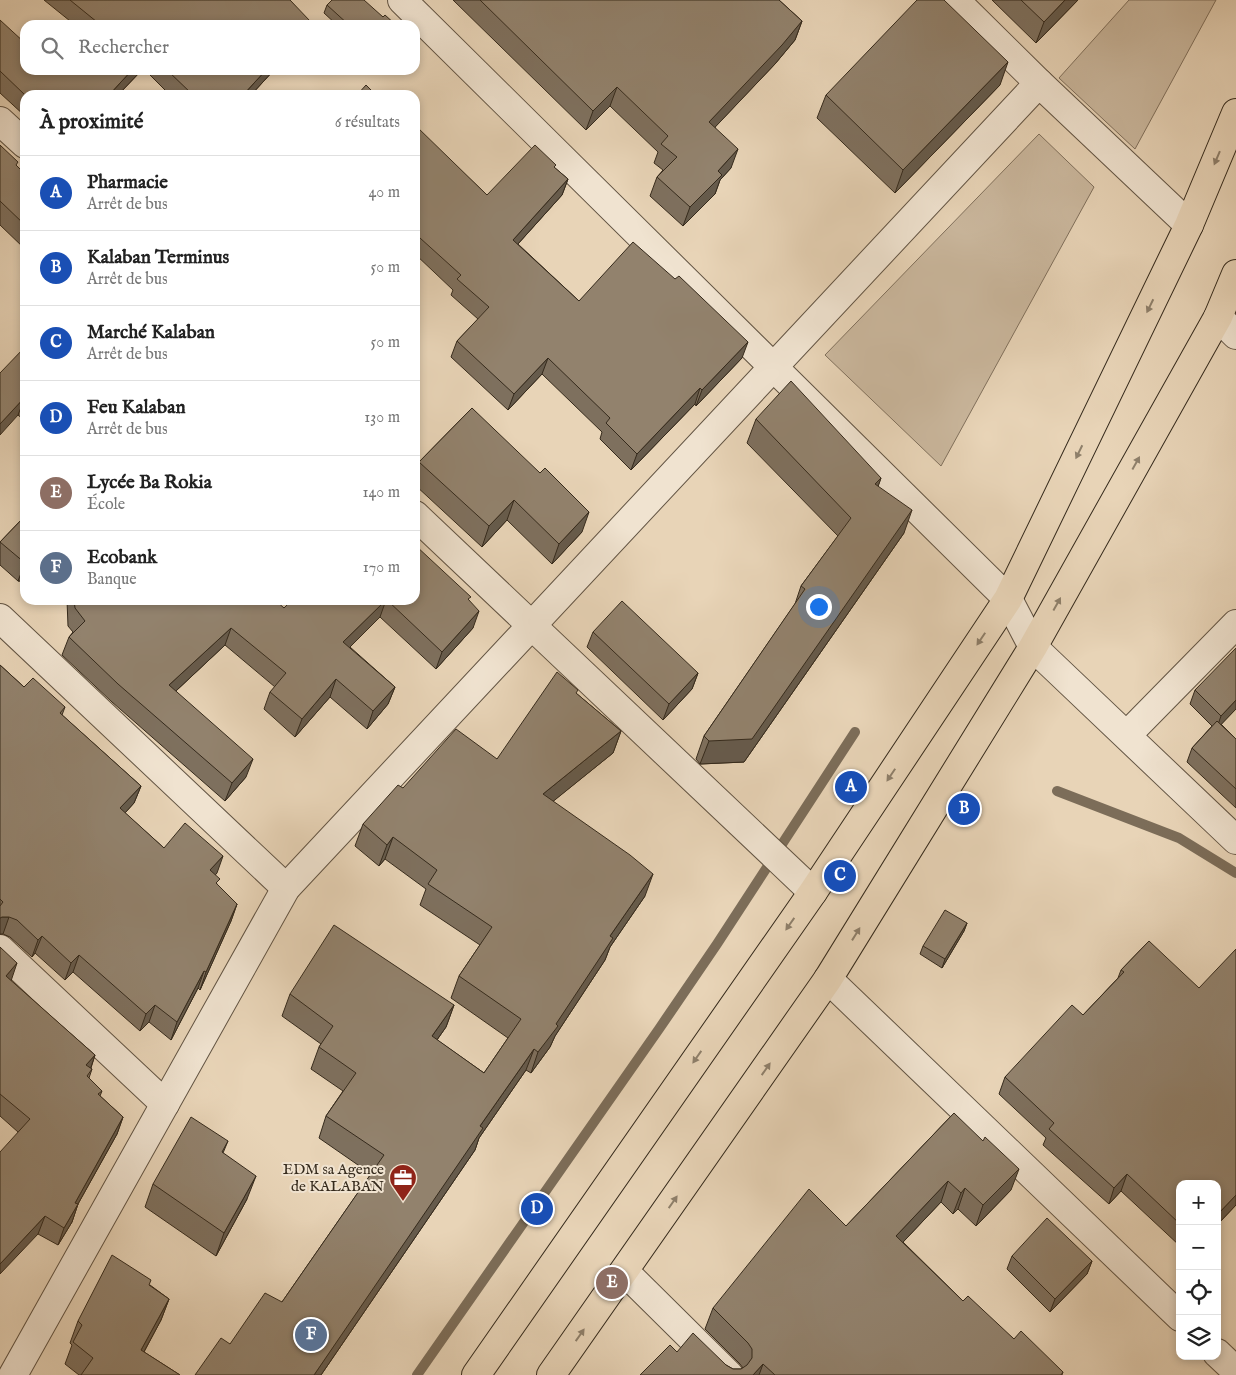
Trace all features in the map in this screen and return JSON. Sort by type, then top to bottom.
[{"type":"highway","points":[[476,1375],[813,892],[1008,599],[1189,225],[1236,113]]},
{"type":"highway","points":[[551,1375],[828,979],[1033,647],[1227,326],[1236,274]]},
{"type":"street","points":[[402,0],[1008,599],[1033,647],[1236,840]]},
{"type":"street","points":[[955,0],[1189,225]]},
{"type":"street","points":[[13,1375],[286,888],[1039,82]]},
{"type":"street","points":[[0,121],[20,139]]},
{"type":"street","points":[[420,520],[813,892]]},
{"type":"street","points":[[0,618],[286,888]]},
{"type":"street","points":[[1127,735],[1236,624]]},
{"type":"street","points":[[0,949],[165,1104]]},
{"type":"street","points":[[828,979],[1178,1315]]},
{"type":"street","points":[[624,1272],[729,1375]]},
{"type":"street","points":[[1221,1357],[1236,1371]]},
{"type":"shaded area","points":[[1129,0],[1216,0],[1135,149],[1059,78]]},
{"type":"shaded area","points":[[1039,134],[1094,187],[941,466],[825,355]]},
{"type":"building","points":[[70,0],[290,0],[309,20],[95,20]]},
{"type":"building","points":[[332,0],[364,0],[383,17],[385,15],[390,20],[344,20],[327,5]]},
{"type":"building","points":[[480,0],[779,0],[802,21],[782,45],[709,122],[738,149],[718,171],[722,175],[690,207],[657,177],[677,157],[661,144],[668,136],[617,87],[593,111]]},
{"type":"building","points":[[917,0],[944,0],[1008,62],[903,170],[826,95]]},
{"type":"building","points":[[1021,0],[1065,0],[1044,22]]},
{"type":"building","points":[[0,20],[20,38],[20,75],[127,75],[114,90],[20,90],[0,71]]},
{"type":"building","points":[[172,75],[261,75],[248,90],[188,90]]},
{"type":"building","points":[[366,85],[371,90],[362,90]]},
{"type":"building","points":[[420,130],[487,195],[535,145],[556,165],[554,167],[568,179],[513,240],[579,301],[633,242],[675,279],[679,276],[748,342],[702,390],[700,388],[637,454],[606,423],[610,418],[548,358],[514,394],[457,341],[489,307],[457,279],[461,275],[420,238]]},
{"type":"building","points":[[0,145],[18,162],[16,165],[20,169],[20,220],[0,201]]},
{"type":"building","points":[[20,352],[20,402],[0,424],[0,373]]},
{"type":"building","points":[[791,381],[881,478],[875,484],[912,510],[752,739],[709,741],[704,736],[805,589],[801,586],[851,518],[756,419]]},
{"type":"building","points":[[472,408],[540,473],[545,468],[589,512],[559,544],[514,500],[489,526],[420,461]]},
{"type":"building","points":[[20,521],[20,559],[0,542]]},
{"type":"building","points":[[420,550],[471,597],[468,599],[479,611],[442,652],[392,605],[420,605]]},
{"type":"building","points":[[622,601],[698,673],[669,704],[593,632]]},
{"type":"building","points":[[75,605],[281,605],[284,608],[287,605],[381,605],[343,642],[395,687],[373,711],[336,679],[302,719],[270,692],[286,673],[231,628],[169,685],[253,759],[232,783],[118,684],[69,637],[85,621]]},
{"type":"building","points":[[1236,648],[1236,700],[1221,716],[1195,690]]},
{"type":"building","points":[[0,665],[24,687],[33,678],[65,707],[60,713],[141,786],[120,808],[164,848],[185,823],[223,856],[210,870],[220,879],[216,883],[237,904],[206,972],[204,971],[177,1022],[155,1005],[146,1014],[79,955],[71,963],[42,936],[38,940],[17,920],[9,917],[0,918],[0,906],[3,902],[0,899]]},
{"type":"building","points":[[557,672],[578,690],[576,693],[621,731],[543,794],[630,855],[653,874],[610,936],[613,938],[556,1024],[558,1026],[538,1052],[534,1049],[480,1126],[483,1128],[314,1375],[195,1375],[221,1338],[230,1344],[265,1293],[282,1302],[384,1155],[326,1116],[356,1073],[319,1047],[333,1026],[290,994],[334,925],[454,1005],[432,1036],[484,1073],[521,1019],[459,976],[492,927],[428,884],[437,870],[393,837],[387,845],[363,824],[398,785],[403,788],[456,729],[497,759]]},
{"type":"building","points":[[1217,721],[1236,739],[1236,789],[1192,748]]},
{"type":"building","points":[[945,910],[967,923],[945,959],[923,946]]},
{"type":"building","points":[[1149,941],[1199,988],[1236,949],[1236,1195],[1221,1211],[1221,1180],[1176,1180],[1176,1220],[1127,1174],[1114,1188],[1049,1129],[1054,1123],[1005,1077],[1072,1005],[1083,1015],[1124,972],[1121,970]]},
{"type":"building","points":[[0,947],[17,963],[6,976],[95,1055],[86,1065],[92,1069],[87,1076],[102,1091],[98,1094],[123,1117],[75,1203],[78,1204],[64,1228],[45,1216],[0,1264],[0,1152],[30,1119],[0,1094]]},
{"type":"building","points":[[954,1113],[983,1141],[985,1137],[1019,1169],[983,1205],[965,1188],[961,1193],[948,1181],[896,1236],[963,1301],[968,1296],[1014,1339],[1021,1331],[1063,1372],[1061,1375],[775,1375],[763,1364],[753,1375],[640,1375],[670,1345],[677,1352],[693,1333],[726,1365],[733,1369],[741,1369],[747,1365],[752,1358],[752,1349],[713,1308],[809,1189],[846,1226]]},
{"type":"building","points":[[191,1117],[228,1141],[222,1152],[256,1176],[224,1233],[153,1184]]},
{"type":"building","points":[[1047,1218],[1092,1261],[1055,1299],[1012,1256]]},
{"type":"building","points":[[112,1255],[151,1280],[149,1285],[169,1299],[141,1350],[180,1375],[81,1375],[93,1358],[73,1342],[82,1325],[78,1321]]},
{"type":"waterway","points":[[417,1375],[717,944],[855,732]]},
{"type":"waterway","points":[[1057,791],[1179,838],[1236,873]]},
{"type":"place","name":"Pharmacie","points":[[851,787]]},
{"type":"place","name":"Kalaban Terminus","points":[[964,809]]},
{"type":"place","name":"Marché Kalaban","points":[[840,876]]},
{"type":"place","name":"EDM sa Agence de KALABAN","points":[[403,1202]]},
{"type":"place","name":"Feu Kalaban","points":[[537,1209]]},
{"type":"place","name":"Lycée Ba Rokia","points":[[612,1283]]},
{"type":"place","name":"Ecobank","points":[[311,1335]]}]
